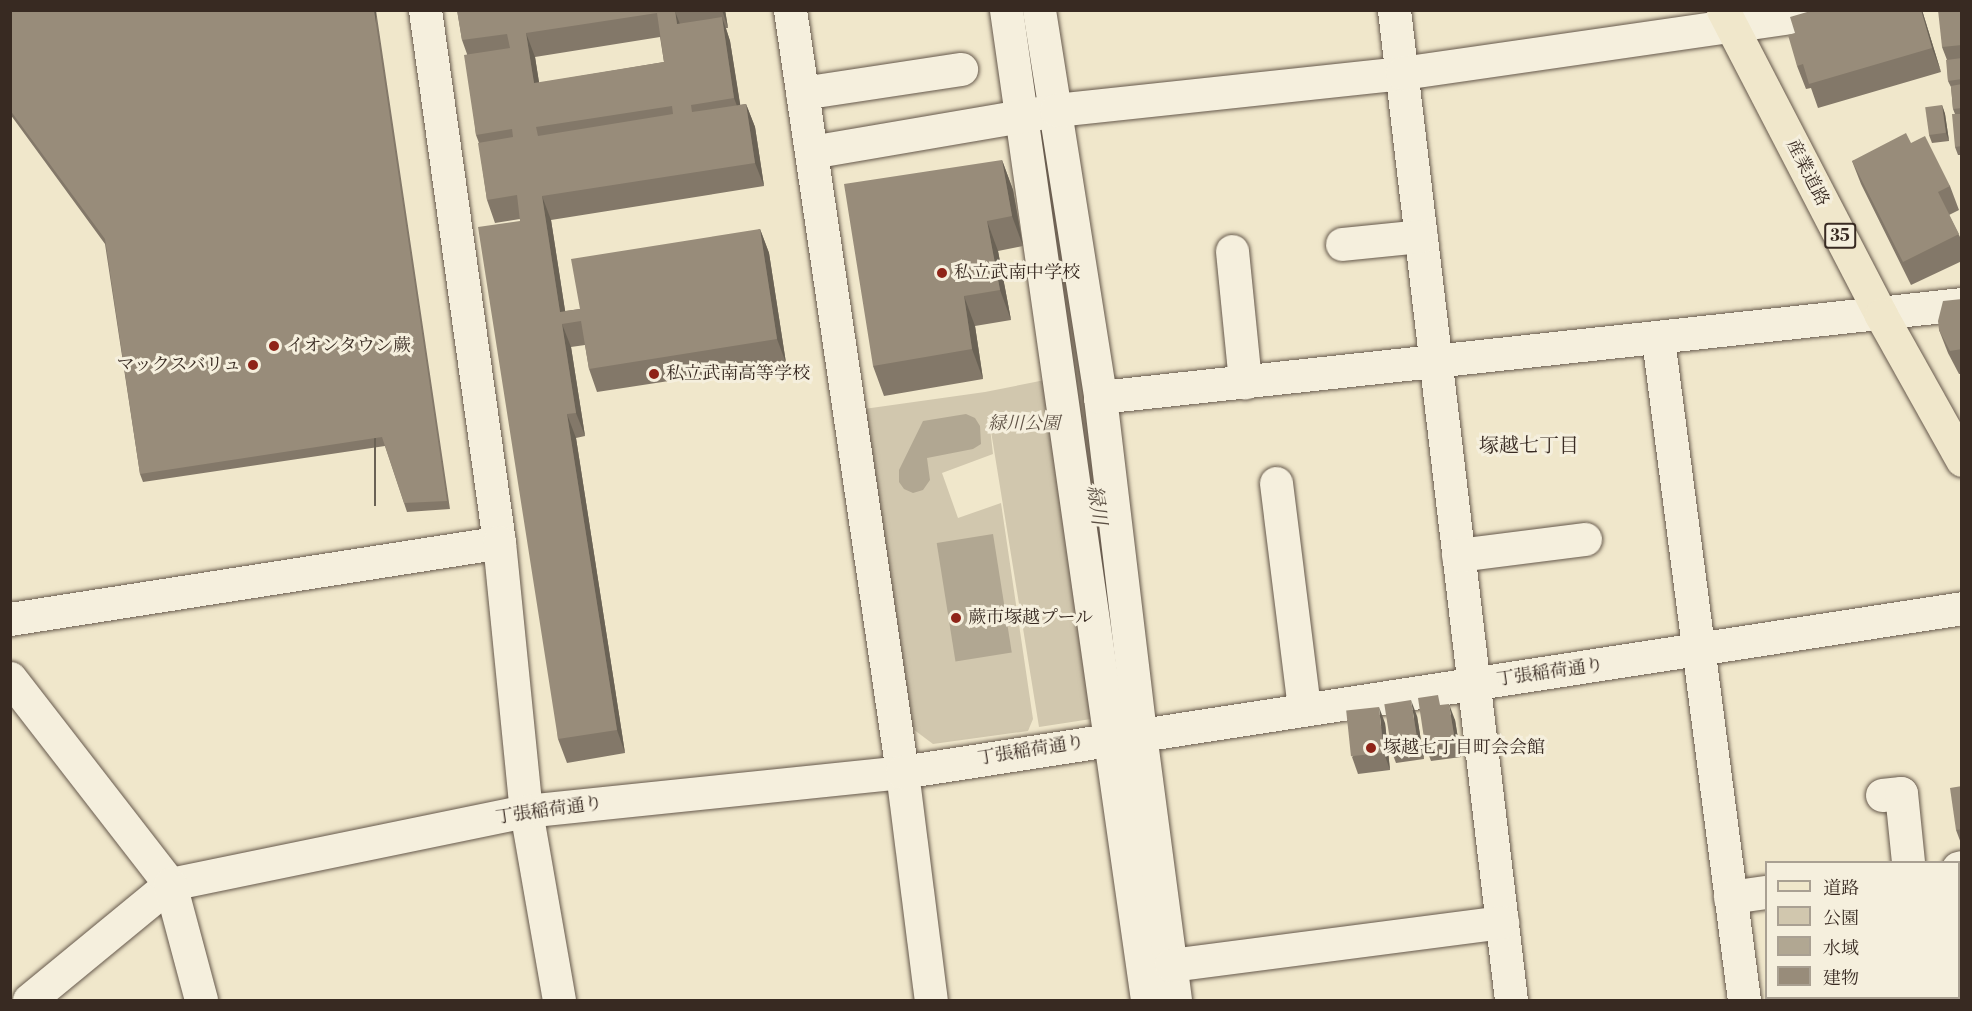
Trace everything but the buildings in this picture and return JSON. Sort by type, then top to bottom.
[{"type":"main road","name":"産業道路","points":[[1726,17],[1881,315],[1962,460]]},
{"type":"street","points":[[425,10],[499,542],[526,811],[559,1000]]},
{"type":"street","points":[[790,10],[902,772],[931,1000]]},
{"type":"street","points":[[1006,10],[1038,113],[1100,397],[1147,1000]]},
{"type":"street","points":[[1039,10],[1038,113],[1125,736],[1171,965],[1175,1000]]},
{"type":"street","points":[[1394,10],[1511,1000]]},
{"type":"street","points":[[811,152],[1038,113],[1401,73],[1726,17],[1837,10]]},
{"type":"street","points":[[802,93],[960,69]]},
{"type":"street","points":[[1342,244],[1421,236]]},
{"type":"street","points":[[1232,251],[1245,382]]},
{"type":"street","points":[[1100,397],[1881,315],[1962,304]]},
{"type":"street","points":[[1658,339],[1744,1000]]},
{"type":"street","points":[[1276,483],[1304,709]]},
{"type":"street","points":[[1458,555],[1585,539]]},
{"type":"street","points":[[10,619],[499,542]]},
{"type":"street","name":"丁張稲荷通り","points":[[29,1000],[170,884],[526,811],[902,772],[1125,736],[1699,651],[1962,608]]},
{"type":"street","points":[[10,678],[170,884],[201,1000]]},
{"type":"street","points":[[1882,795],[1901,793],[1908,861]]},
{"type":"street","points":[[1730,897],[1765,892]]},
{"type":"street","points":[[1171,965],[1502,922]]},
{"type":"green space","name":"蕨市塚越プール","points":[[1050,379],[1091,719],[1039,727],[989,419],[993,454],[942,473],[958,518],[1001,503],[1033,719],[1028,731],[933,744],[909,726],[864,409],[985,392]]},
{"type":"water","points":[[966,414],[975,418],[980,426],[981,444],[973,449],[927,458],[930,480],[923,490],[913,493],[904,489],[899,482],[899,470],[923,421]]},
{"type":"water","points":[[993,534],[1012,653],[955,661],[937,543]]},
{"type":"waterway","name":"緑川","points":[[1023,10],[1110,606]]},
{"type":"place","name":"私立武南中学校","points":[[942,273]]},
{"type":"place","name":"イオンタウン蕨","points":[[274,346]]},
{"type":"place","name":"マックスバリュ","points":[[253,365]]},
{"type":"place","name":"私立武南高等学校","points":[[654,374]]},
{"type":"place","name":"蕨市塚越プール","points":[[956,618]]},
{"type":"place","name":"塚越七丁目町会会館","points":[[1371,748]]},
{"type":"district","name":"塚越七丁目","points":[[1529,446]]},
{"type":"park label","name":"緑川公園","points":[[1024,424]]}]
